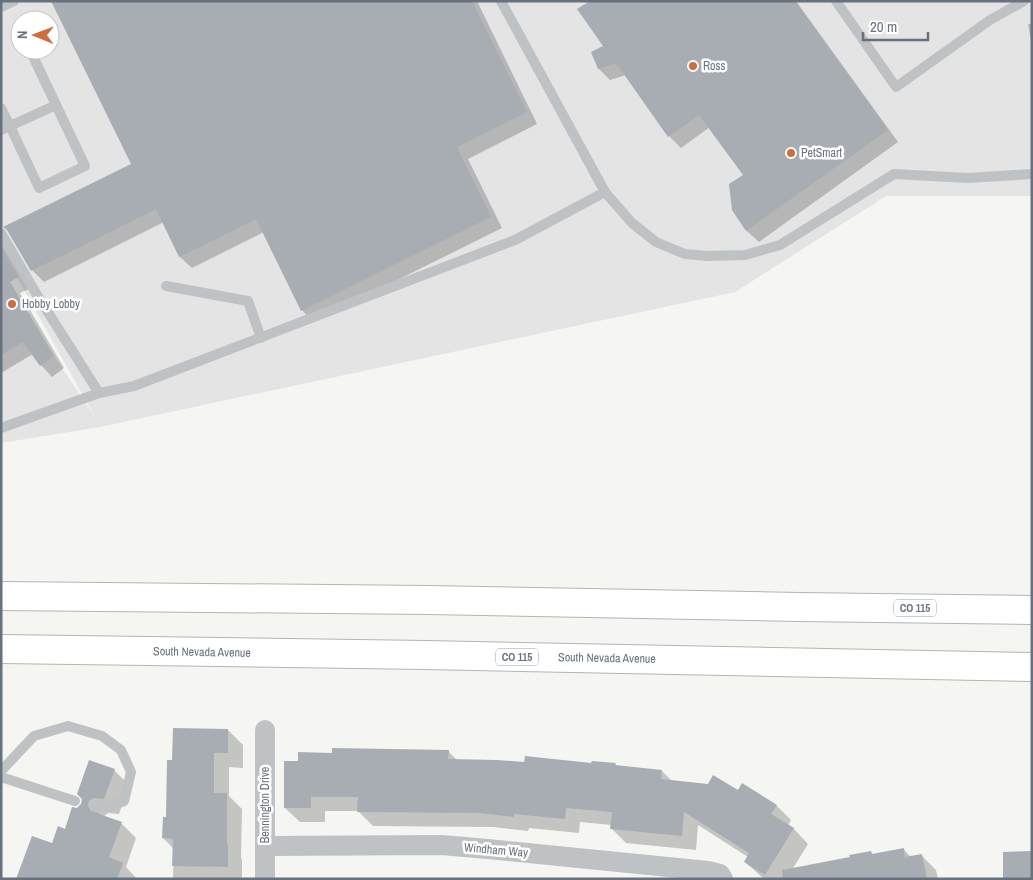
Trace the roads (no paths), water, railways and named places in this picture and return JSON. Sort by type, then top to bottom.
[{"type":"highway","name":"CO 115","points":[[1,596],[437,600],[1032,610]]},
{"type":"highway","points":[[798,607],[1032,596]]},
{"type":"highway","name":"South Nevada Avenue","points":[[1,649],[1032,666]]},
{"type":"street","name":"Bennington Drive","points":[[265,730],[265,879]]},
{"type":"street","name":"Windham Way","points":[[266,846],[440,845],[708,871],[720,874],[724,879]]},
{"type":"lane","points":[[1,8],[14,1]]},
{"type":"lane","points":[[501,1],[605,192],[632,223],[656,242],[685,254],[708,256],[745,255],[780,245],[894,174],[968,178],[1032,174]]},
{"type":"lane","points":[[836,1],[896,87],[990,20],[1024,1]]},
{"type":"lane","points":[[1,108],[5,128],[39,188],[85,166],[35,60]]},
{"type":"lane","points":[[5,128],[56,105]]},
{"type":"lane","points":[[1,428],[99,393],[134,386],[515,240],[605,192]]},
{"type":"lane","points":[[1,233],[37,296],[99,393]]},
{"type":"lane","points":[[166,286],[248,300],[261,338]]},
{"type":"lane","points":[[1,771],[34,736],[68,726],[102,736],[121,750],[131,772],[124,801],[109,807],[95,805]]},
{"type":"lane","points":[[1,776],[75,801]]},
{"type":"place","name":"Ross","points":[[693,66]]},
{"type":"place","name":"PetSmart","points":[[791,153]]},
{"type":"place","name":"Hobby Lobby","points":[[12,304]]}]
